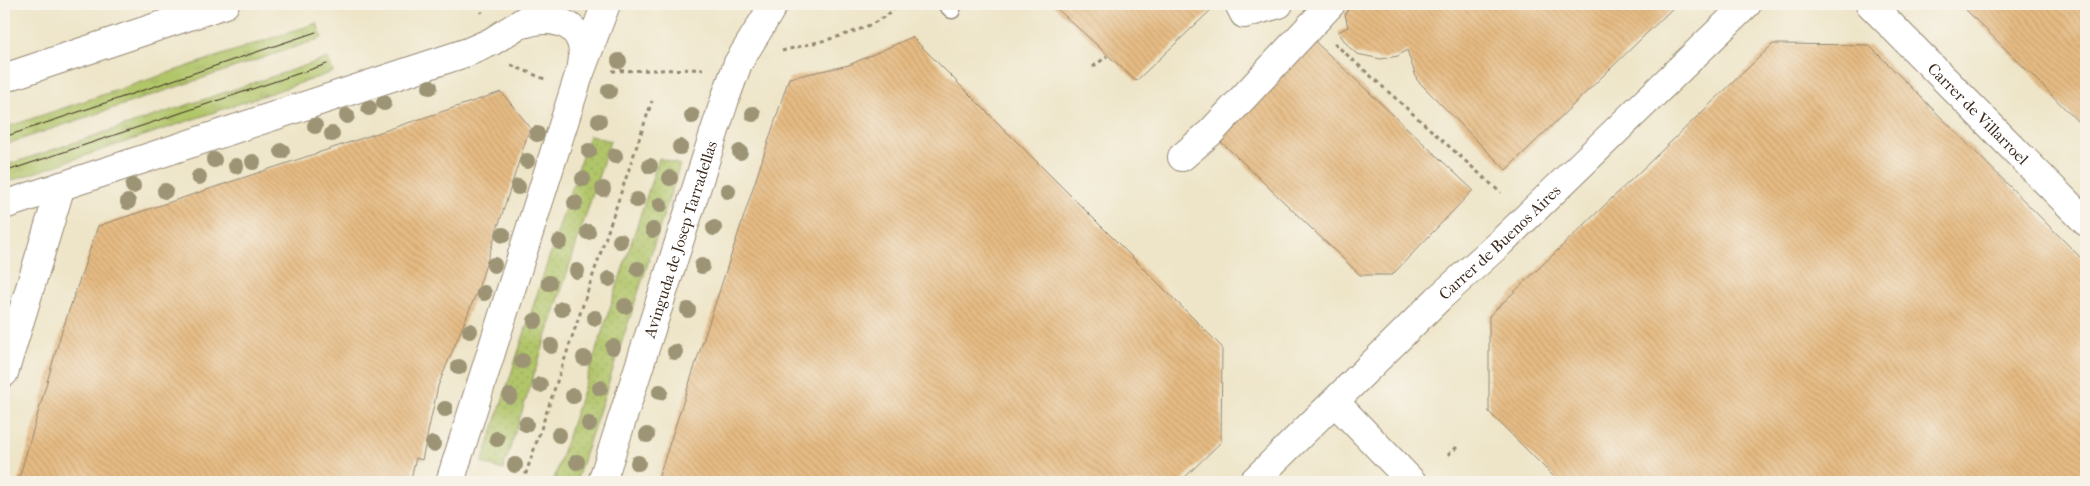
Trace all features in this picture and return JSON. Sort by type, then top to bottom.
[{"type":"main road","points":[[4,78],[225,4]]},
{"type":"main road","points":[[4,205],[468,52],[551,4]]},
{"type":"main road","points":[[450,482],[582,67],[606,4]]},
{"type":"main road","name":"Avinguda de Josep Tarradellas","points":[[602,482],[726,96],[738,63],[774,4]]},
{"type":"main road","points":[[1239,4],[1244,14],[1279,4]]},
{"type":"main road","points":[[1182,157],[1211,132],[1331,4]]},
{"type":"main road","name":"Carrer de Buenos Aires","points":[[1253,482],[1438,299],[1501,242],[1747,4]]},
{"type":"main road","name":"Carrer de Villarroel","points":[[1870,4],[2086,222]]},
{"type":"main road","points":[[514,27],[549,19],[572,28],[581,42],[582,67]]},
{"type":"main road","points":[[4,372],[61,186]]},
{"type":"main road","points":[[1335,402],[1412,482]]},
{"type":"path","points":[[781,51],[855,32],[891,13],[900,4]]},
{"type":"path","points":[[1312,24],[1501,193]]},
{"type":"path","points":[[1093,67],[1107,56]]},
{"type":"path","points":[[505,62],[554,82]]},
{"type":"path","points":[[611,71],[712,69]]},
{"type":"path","points":[[523,482],[652,101]]},
{"type":"path","points":[[1448,456],[1457,447]]},
{"type":"green space","points":[[317,23],[322,38],[4,145],[4,128]]},
{"type":"green space","points":[[328,58],[333,72],[4,183],[4,166]]},
{"type":"green space","points":[[589,135],[610,141],[503,470],[482,463]]},
{"type":"green space","points":[[659,158],[680,165],[576,482],[553,482]]},
{"type":"building","points":[[1052,4],[1207,4],[1212,9],[1136,81]]},
{"type":"building","points":[[1353,4],[1677,4],[1506,170],[1417,80],[1407,50],[1398,56],[1381,59],[1357,54],[1349,47],[1338,32],[1348,27],[1345,14]]},
{"type":"building","points":[[1960,4],[2086,4],[2086,130],[2029,72]]},
{"type":"building","points":[[1307,34],[1473,190],[1392,275],[1360,275],[1213,134]]},
{"type":"building","points":[[912,37],[1222,347],[1221,442],[1180,482],[657,482],[789,78],[849,65]]},
{"type":"building","points":[[1773,44],[1869,45],[2086,263],[2086,482],[1559,482],[1489,412],[1489,316]]},
{"type":"building","points":[[501,92],[530,127],[478,289],[438,386],[422,460],[416,458],[410,482],[18,482],[60,337],[98,226]]},
{"type":"tram line","points":[[4,137],[316,32]]},
{"type":"tram line","points":[[4,172],[327,64]]}]
